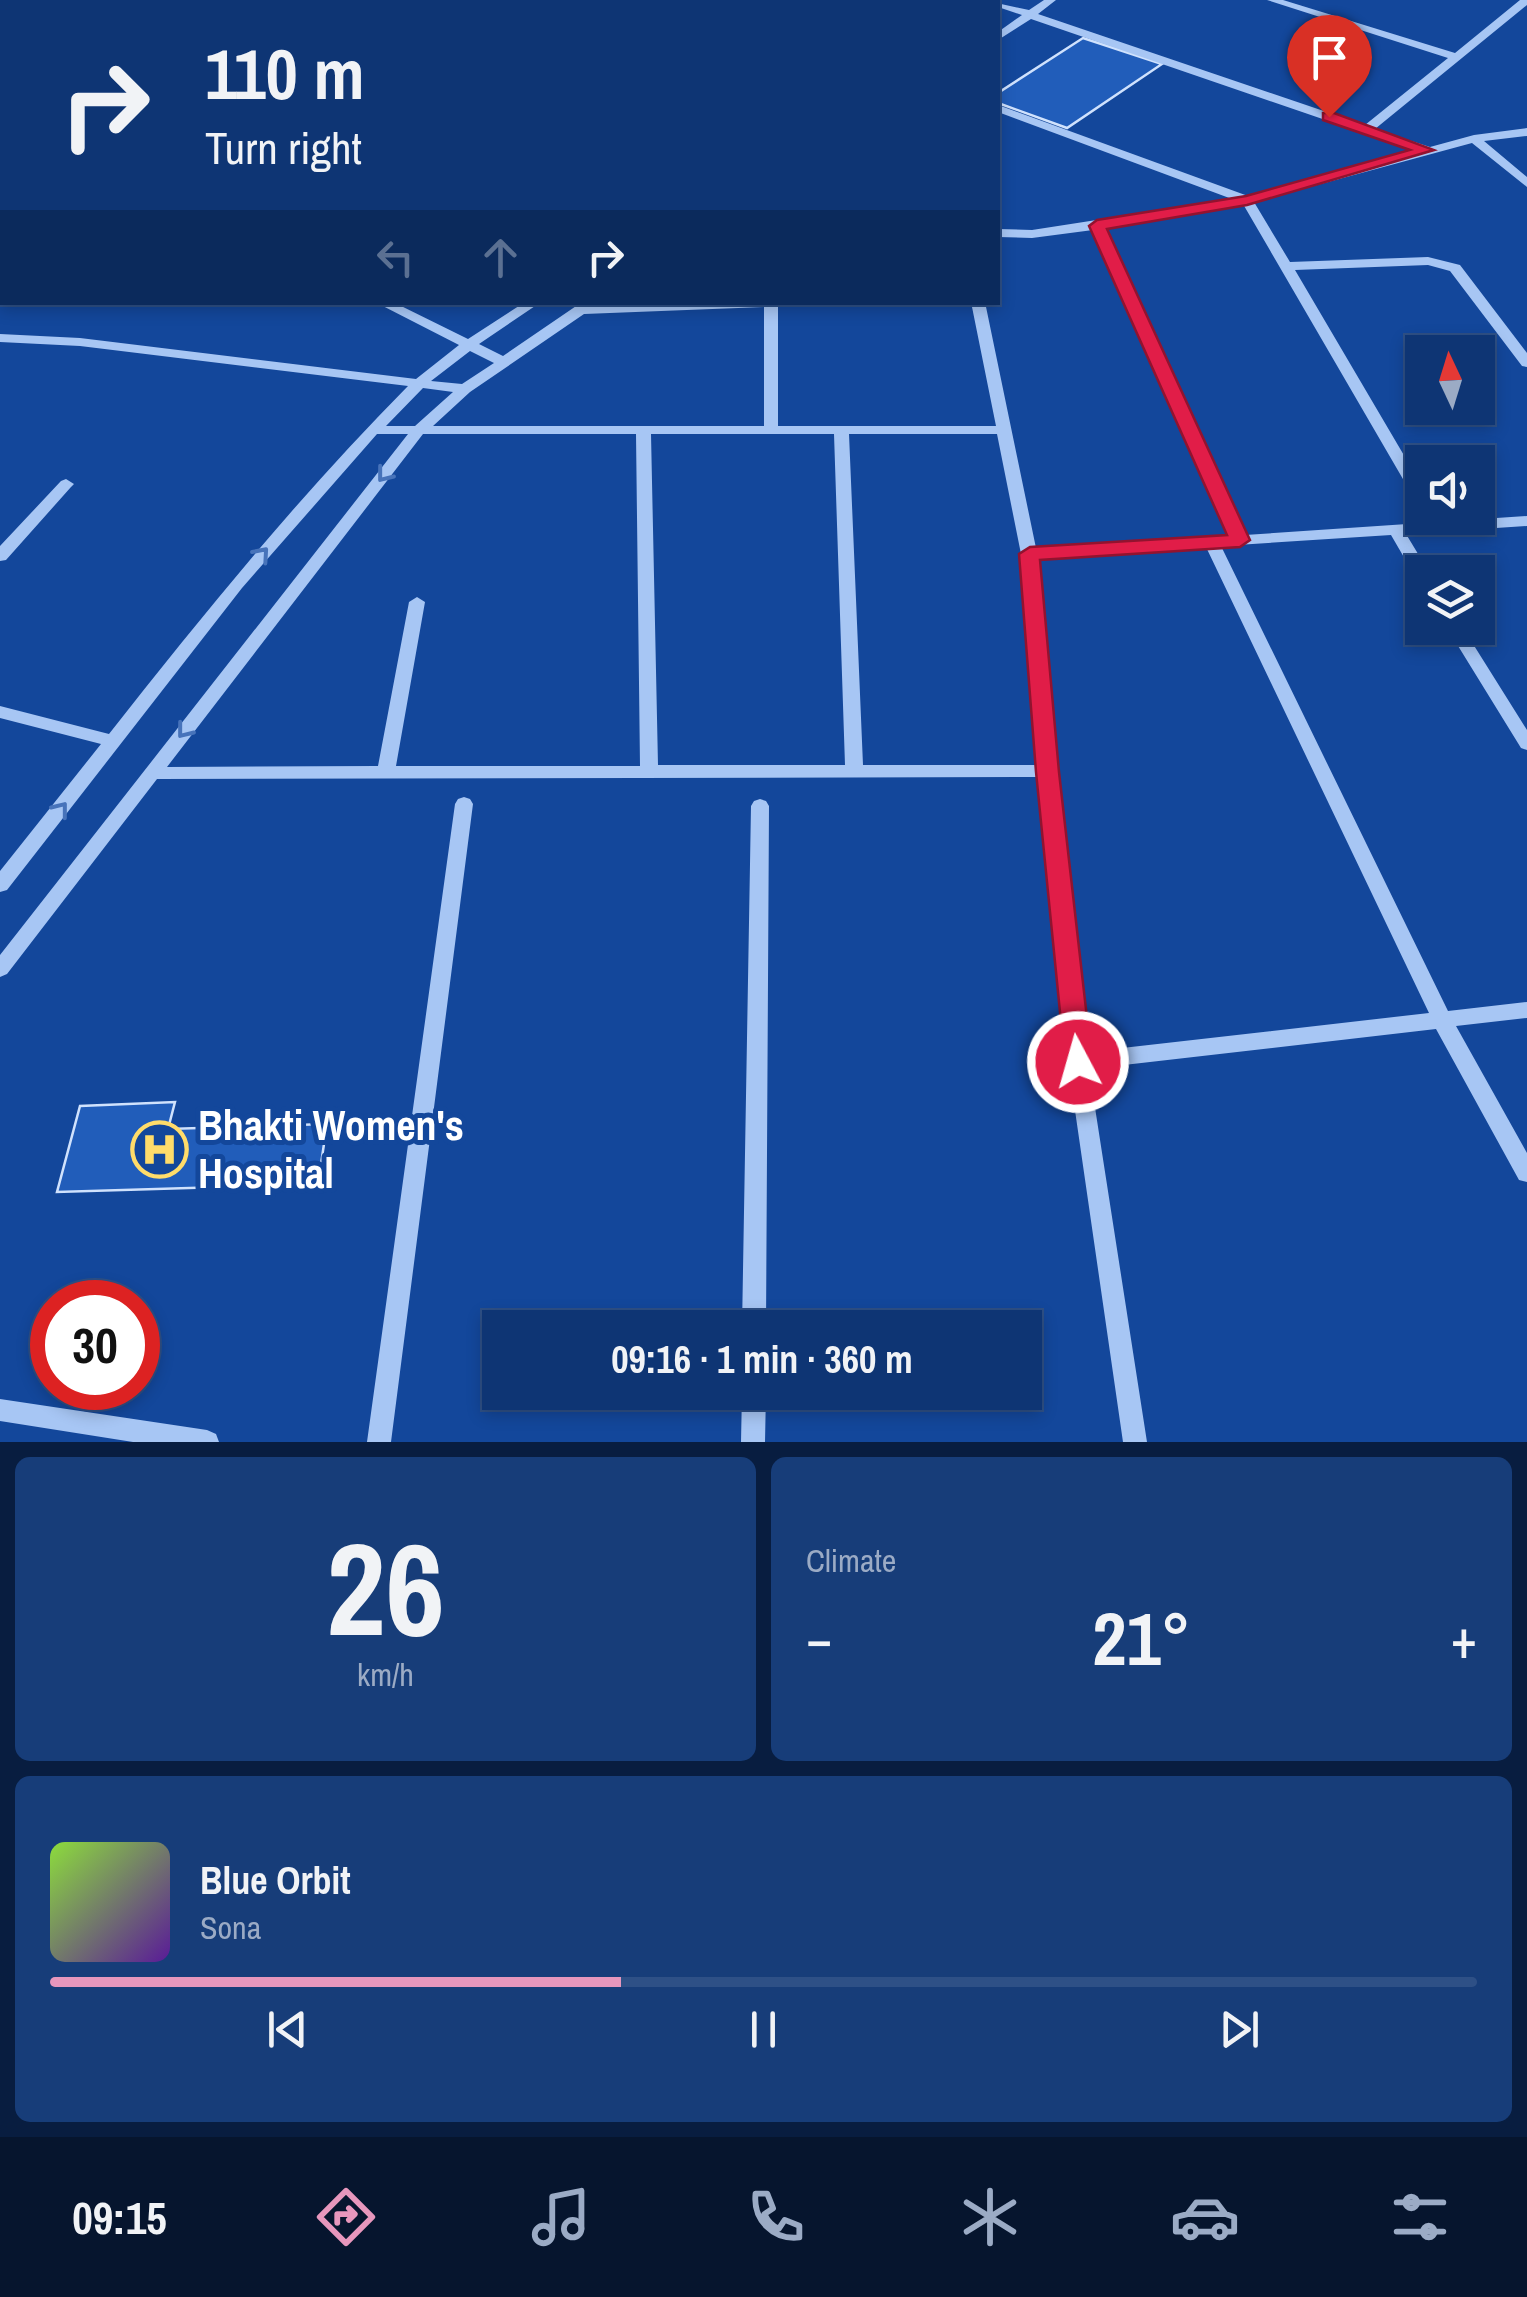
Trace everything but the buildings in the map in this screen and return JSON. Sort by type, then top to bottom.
[{"type":"street","points":[[1000,36],[1051,0]]},
{"type":"street","points":[[1272,0],[1457,57]]},
{"type":"street","points":[[1366,130],[1527,0]]},
{"type":"street","points":[[1005,6],[1426,150]]},
{"type":"street","points":[[1000,109],[1247,200],[1405,469]]},
{"type":"street","points":[[1000,233],[1032,234],[1097,226],[1247,200],[1474,138],[1527,132]]},
{"type":"street","points":[[1474,138],[1527,183]]},
{"type":"street","points":[[1097,226],[1240,540]]},
{"type":"street","points":[[1288,266],[1428,261],[1455,268],[1527,363]]},
{"type":"street","points":[[387,305],[502,361]]},
{"type":"street","points":[[0,885],[236,584],[373,430],[422,380],[530,305]]},
{"type":"street","points":[[0,969],[420,429],[464,388],[586,306],[648,305]]},
{"type":"street","points":[[771,429],[772,305]]},
{"type":"street","points":[[979,305],[1030,554],[1047,772],[1078,1062],[1135,1442]]},
{"type":"street","points":[[0,338],[80,342],[464,388]]},
{"type":"street","points":[[643,428],[649,773]]},
{"type":"street","points":[[373,430],[1002,430]]},
{"type":"street","points":[[841,431],[854,772]]},
{"type":"street","points":[[0,556],[66,484]]},
{"type":"street","points":[[1495,521],[1527,520]]},
{"type":"street","points":[[1030,554],[1405,528]]},
{"type":"street","points":[[1396,530],[1411,555]]},
{"type":"street","points":[[1212,544],[1442,1020],[1527,1173]]},
{"type":"street","points":[[386,773],[418,602]]},
{"type":"street","points":[[1466,645],[1527,744]]},
{"type":"street","points":[[0,712],[114,742]]},
{"type":"street","points":[[151,773],[1047,772]]},
{"type":"street","points":[[379,1442],[464,804]]},
{"type":"street","points":[[754,1310],[760,806]]},
{"type":"street","points":[[1078,1062],[1527,1010]]},
{"type":"street","points":[[0,1410],[97,1434],[207,1442]]},
{"type":"street","points":[[753,1442],[754,1410]]},
{"type":"place","name":"Bhakti Women's Hospital","points":[[159,1149]]},
{"type":"route","points":[[1078,1062],[1047,772],[1030,554],[1240,540],[1097,226],[1247,200],[1426,150],[1329,117]]}]
